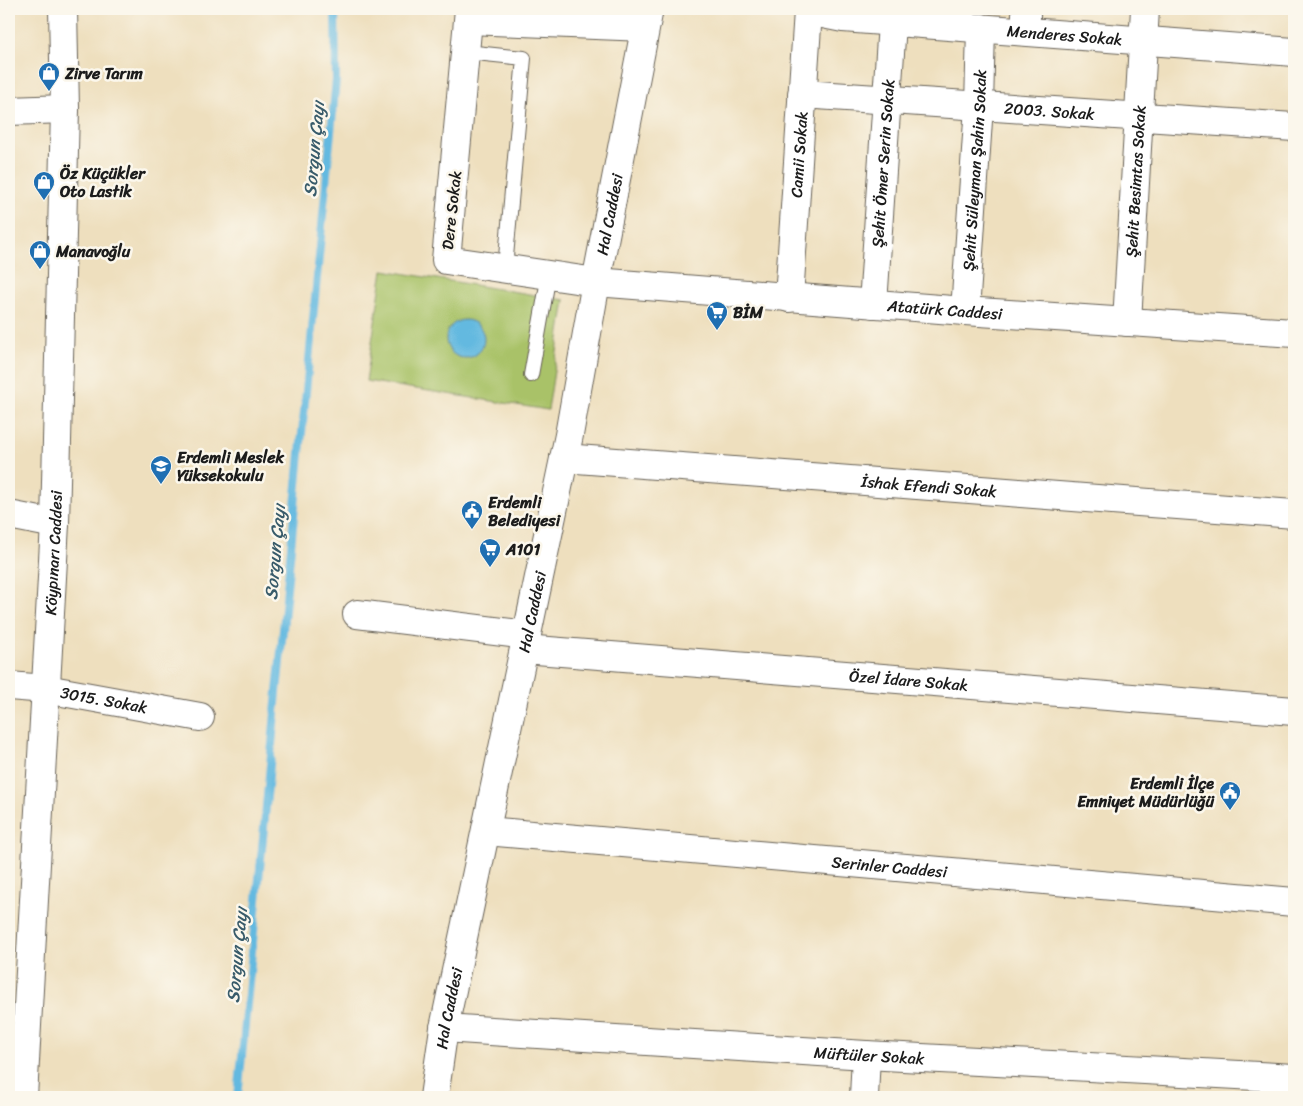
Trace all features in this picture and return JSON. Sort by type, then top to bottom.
[{"type":"street","name":"Köypınarı Caddesi","points":[[19,1086],[46,689],[55,524],[65,109],[62,9]]},
{"type":"street","name":"Şehit Besimtas Sokak","points":[[1127,322],[1145,9]]},
{"type":"street","name":"Menderes Sokak","points":[[808,10],[843,18],[892,15],[981,28],[1026,20],[1143,40],[1294,52]]},
{"type":"street","name":"Camii Sokak","points":[[789,298],[808,10]]},
{"type":"street","points":[[469,15],[647,18]]},
{"type":"street","name":"Dere Sokak","points":[[469,15],[446,260],[596,282]]},
{"type":"street","name":"Şehit Ömer Serin Sokak","points":[[873,304],[892,15]]},
{"type":"street","name":"Hal Caddesi","points":[[434,1097],[444,1028],[564,458],[647,18]]},
{"type":"street","name":"Şehit Süleyman Şahin Sokak","points":[[965,311],[979,106],[981,28]]},
{"type":"street","name":"2003. Sokak","points":[[802,94],[1294,127]]},
{"type":"street","points":[[9,111],[65,109]]},
{"type":"street","name":"Atatürk Caddesi","points":[[596,282],[965,311],[1294,333]]},
{"type":"street","name":"İshak Efendi Sokak","points":[[564,458],[1294,514]]},
{"type":"street","points":[[9,515],[55,524]]},
{"type":"street","name":"Özel İdare Sokak","points":[[357,614],[525,642],[1294,711]]},
{"type":"street","name":"3015. Sokak","points":[[9,686],[46,689],[200,717]]},
{"type":"street","name":"Serinler Caddesi","points":[[486,830],[1294,902]]},
{"type":"street","name":"Müftüler Sokak","points":[[444,1028],[866,1055],[1294,1078]]},
{"type":"street","points":[[864,1097],[866,1055]]},
{"type":"lane","points":[[466,52],[524,58],[505,268]]},
{"type":"lane","points":[[531,375],[548,274]]},
{"type":"green space","points":[[383,270],[565,300],[548,410],[366,381]]},
{"type":"water","points":[[465,320],[478,326],[484,339],[478,352],[465,358],[452,352],[446,339],[452,326]]},
{"type":"waterway","name":"Sorgun Çayı","points":[[238,1097],[336,80],[335,9]]},
{"type":"place","name":"Zirve Tarım","points":[[49,92]]},
{"type":"place","name":"Öz Küçükler Oto Lastik","points":[[44,201]]},
{"type":"place","name":"Manavoğlu","points":[[40,270]]},
{"type":"place","name":"BİM","points":[[717,331]]},
{"type":"place","name":"Erdemli Meslek Yüksekokulu","points":[[161,485]]},
{"type":"place","name":"Erdemli Belediyesi","points":[[472,530]]},
{"type":"place","name":"A101","points":[[490,568]]},
{"type":"place","name":"Erdemli İlçe Emniyet Müdürlüğü","points":[[1230,811]]}]
